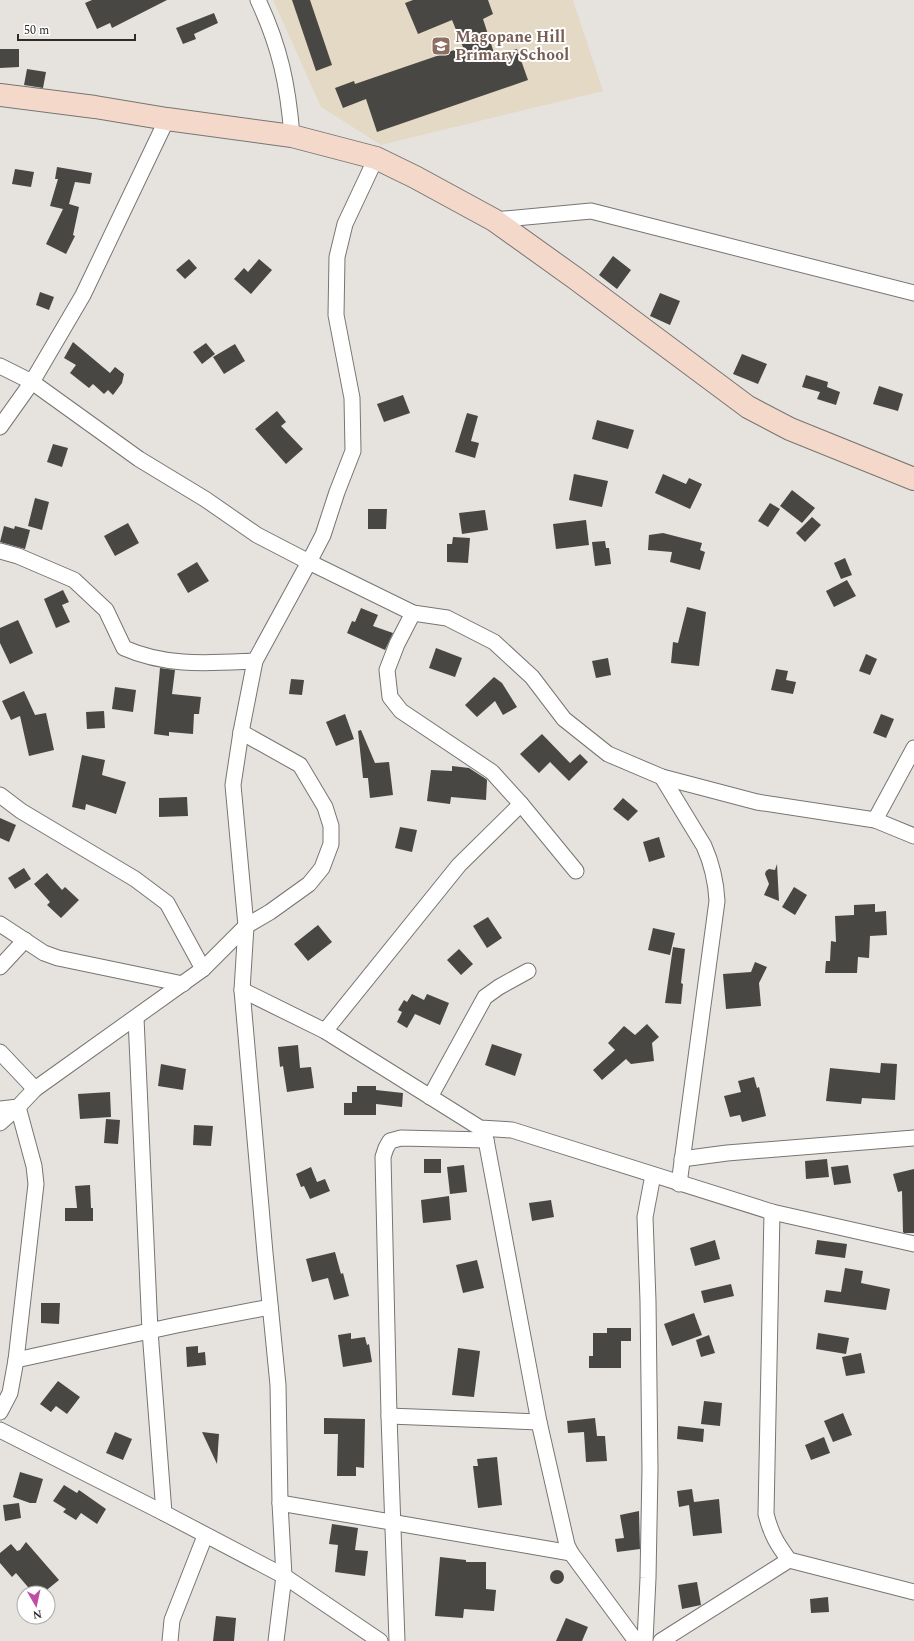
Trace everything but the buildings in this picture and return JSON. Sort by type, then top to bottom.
[{"type":"street","points":[[258,0],[280,56],[289,100],[292,136]]},
{"type":"street","points":[[0,95],[95,107],[167,119],[292,136],[376,158],[415,177],[494,220],[581,282],[748,408],[790,429],[914,479]]},
{"type":"street","points":[[0,427],[32,382],[83,296],[167,119]]},
{"type":"street","points":[[276,1641],[284,1576],[280,1503],[278,1385],[242,990],[246,926],[233,785],[240,732],[255,661],[323,535],[337,492],[353,451],[352,398],[336,315],[337,256],[345,224],[376,158]]},
{"type":"street","points":[[494,220],[591,211],[914,293]]},
{"type":"street","points":[[0,366],[32,382],[139,459],[205,499],[257,535],[413,613],[447,618],[494,642],[532,677],[564,719],[608,754],[662,777],[758,802],[875,820],[914,836]]},
{"type":"street","points":[[0,551],[18,556],[74,580],[106,610],[124,648],[142,656],[168,661],[198,664],[255,661]]},
{"type":"street","points":[[413,613],[397,644],[387,670],[390,696],[401,711],[492,772],[521,804],[576,871]]},
{"type":"street","points":[[0,1123],[35,1089],[203,969],[246,926],[270,912],[310,884],[322,868],[331,844],[332,826],[325,807],[300,765],[240,732]]},
{"type":"street","points":[[875,820],[914,748]]},
{"type":"street","points":[[662,777],[704,846],[709,858],[716,886],[717,901],[679,1184]]},
{"type":"street","points":[[0,795],[21,811],[135,879],[167,903],[203,969]]},
{"type":"street","points":[[325,1031],[459,865],[521,804]]},
{"type":"street","points":[[0,924],[44,953],[58,958],[183,984]]},
{"type":"street","points":[[0,966],[25,940]]},
{"type":"street","points":[[430,1097],[485,997],[499,987],[528,971]]},
{"type":"street","points":[[242,990],[325,1031],[430,1097],[483,1134],[539,1422],[565,1537],[571,1553],[636,1641]]},
{"type":"street","points":[[136,1018],[150,1331],[164,1513]]},
{"type":"street","points":[[0,1052],[35,1089]]},
{"type":"street","points":[[0,1109],[18,1107]]},
{"type":"street","points":[[0,1412],[10,1393],[16,1360],[36,1184],[34,1166],[18,1107]]},
{"type":"street","points":[[397,1641],[389,1416],[383,1157],[390,1141],[401,1138],[483,1134],[512,1130],[679,1184],[772,1212],[914,1244]]},
{"type":"street","points":[[682,1159],[728,1153],[914,1138]]},
{"type":"street","points":[[645,1641],[650,1469],[648,1301],[645,1217],[653,1175]]},
{"type":"street","points":[[772,1212],[766,1514],[773,1537],[789,1560],[914,1592]]},
{"type":"street","points":[[16,1360],[270,1307]]},
{"type":"street","points":[[389,1416],[539,1422]]},
{"type":"street","points":[[0,1430],[284,1576],[380,1641]]},
{"type":"street","points":[[280,1503],[571,1553]]},
{"type":"street","points":[[170,1641],[172,1620],[205,1536]]},
{"type":"street","points":[[661,1641],[789,1560]]},
{"type":"shaded area","name":"Magopane Hill Primary School","points":[[273,0],[573,0],[603,91],[381,145],[321,107]]},
{"type":"place","name":"Magopane Hill Primary School","points":[[441,46]]}]
